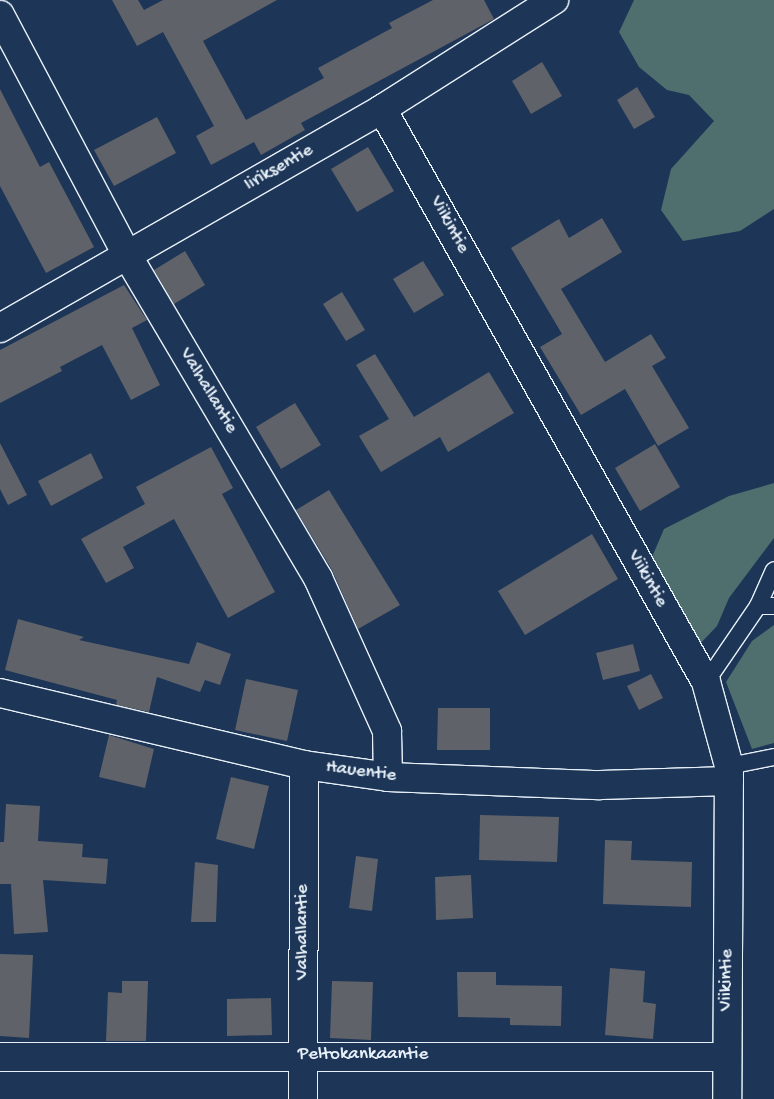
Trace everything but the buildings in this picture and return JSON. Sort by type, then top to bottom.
[{"type":"street","name":"Iiriksentie","points":[[0,328],[382,109],[554,0]]},
{"type":"street","name":"Valhallantie","points":[[0,15],[127,255],[318,578],[387,731],[388,776]]},
{"type":"street","name":"Viikintie","points":[[382,109],[706,682],[729,774],[727,1099]]},
{"type":"street","name":"Hauentie","points":[[0,694],[304,765],[388,776],[600,784],[729,774]]},
{"type":"street","name":"Valhallantie","points":[[303,1099],[304,765]]},
{"type":"street","name":"Peltokankaantie","points":[[0,1057],[302,1055],[726,1057]]},
{"type":"lane","points":[[706,682],[766,606],[774,570]]},
{"type":"lane","points":[[729,774],[774,757]]},
{"type":"green space","points":[[634,0],[774,0],[774,209],[740,231],[683,241],[661,210],[671,169],[714,121],[689,95],[667,90],[639,67],[619,32]]},
{"type":"green space","points":[[774,483],[774,538],[729,598],[717,626],[698,646],[652,557],[664,529],[729,496]]},
{"type":"green space","points":[[774,625],[774,743],[752,749],[726,682],[752,641]]}]
